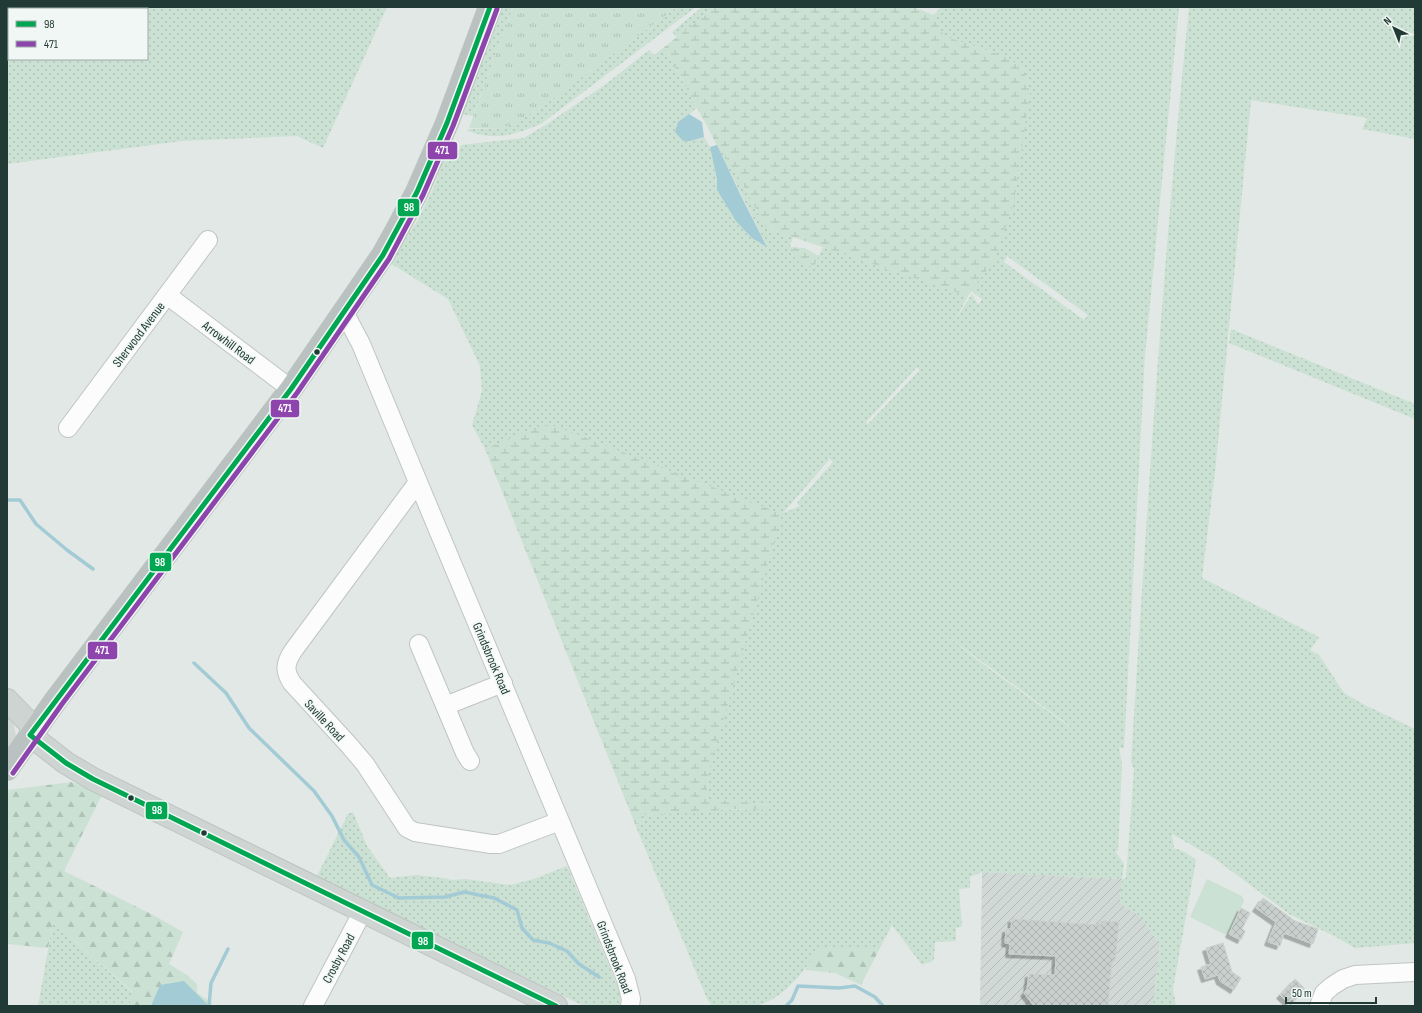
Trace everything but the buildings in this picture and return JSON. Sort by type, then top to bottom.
[{"type":"highway","points":[[7,769],[33,732],[291,389],[383,255],[416,192],[447,123],[490,7]]},
{"type":"main road","points":[[7,700],[33,732],[66,762],[93,779],[556,1006]]},
{"type":"street","name":"Sherwood Avenue","points":[[68,428],[208,240]]},
{"type":"street","name":"Arrowhill Road","points":[[167,295],[291,389]]},
{"type":"street","name":"Grindsbrook Road","points":[[344,312],[361,344],[626,979],[631,999],[630,1006]]},
{"type":"street","name":"Saville Road","points":[[418,482],[292,651],[287,660],[287,676],[365,764],[407,828],[414,832],[499,844],[560,821]]},
{"type":"street","points":[[419,644],[465,753],[470,761]]},
{"type":"street","points":[[446,706],[503,683]]},
{"type":"street","name":"Crosby Road","points":[[312,1006],[363,911]]},
{"type":"street","points":[[1322,1000],[1332,986],[1343,979],[1356,975],[1415,972]]},
{"type":"shaded area","points":[[7,714],[13,721],[16,736],[7,748]]},
{"type":"shaded area","points":[[982,872],[1122,879],[1120,904],[1140,916],[1160,945],[1153,1006],[980,1006]]},
{"type":"green space","points":[[7,7],[387,7],[323,148],[297,136],[182,141],[7,164]]},
{"type":"green space","points":[[501,7],[513,7],[473,116],[462,114]]},
{"type":"green space","points":[[513,7],[677,7],[539,109],[504,128],[469,128]]},
{"type":"green space","points":[[677,7],[696,7],[541,124],[513,134],[496,136],[487,136],[467,131],[468,129],[504,128],[539,109]]},
{"type":"green space","points":[[702,7],[716,7],[677,37],[672,32]]},
{"type":"green space","points":[[716,7],[913,7],[934,15],[944,36],[1007,57],[1024,70],[1030,93],[1014,201],[996,257],[968,296],[766,228],[746,190],[708,128],[664,47]]},
{"type":"green space","points":[[941,7],[1179,7],[1145,355],[1124,749],[1119,747],[1122,764],[1118,851],[1115,851],[1124,864],[1122,879],[982,872],[970,877],[970,888],[959,889],[962,926],[956,928],[956,941],[935,942],[934,960],[922,965],[892,925],[880,948],[820,948],[800,975],[784,991],[766,1002],[756,1006],[712,1006],[707,999],[635,824],[645,823],[645,815],[675,813],[706,800],[709,771],[549,425],[485,449],[472,425],[482,391],[480,366],[448,299],[390,263],[418,220],[434,187],[446,153],[456,158],[461,145],[524,138],[606,84],[649,50],[654,55],[664,47],[697,108],[678,122],[690,141],[704,137],[710,147],[719,193],[767,246],[708,128],[713,127],[766,228],[793,237],[790,247],[792,255],[813,267],[823,247],[968,296],[954,322],[972,294],[978,305],[982,299],[971,291],[1030,93],[1024,70],[1007,57],[943,36],[934,15]],"holes":[[[1007,256],[1088,315],[1084,320],[1004,262]],[[917,367],[920,370],[868,424],[866,422]],[[828,457],[833,462],[797,503],[800,506],[783,513],[829,460]],[[940,631],[1070,726],[987,667]],[[722,800],[769,805],[769,809],[724,810]]]},
{"type":"green space","points":[[1189,7],[1415,7],[1415,139],[1362,129],[1367,118],[1251,100],[1215,472],[1202,578],[1319,637],[1310,650],[1319,655],[1344,693],[1363,704],[1415,729],[1415,943],[1355,948],[1289,914],[1214,858],[1172,834],[1174,848],[1171,848],[1182,851],[1196,860],[1173,989],[1176,1006],[1153,1006],[1160,945],[1140,916],[1120,904],[1122,879],[1126,878],[1134,769],[1131,762],[1156,384],[1171,195]]},
{"type":"green space","points":[[790,247],[805,248],[819,256],[813,267],[804,265],[795,259]]},
{"type":"green space","points":[[1231,329],[1415,404],[1415,419],[1229,343]]},
{"type":"green space","points":[[548,425],[558,427],[782,514],[709,771],[706,800],[722,800],[769,805],[769,810],[738,809],[645,815],[644,812],[645,823],[635,824],[485,449],[537,427]]},
{"type":"green space","points":[[72,782],[102,795],[64,871],[153,915],[183,932],[169,964],[187,975],[197,984],[197,993],[212,1003],[211,1006],[129,1006],[133,992],[53,922],[48,948],[7,944],[7,790]]},
{"type":"green space","points":[[353,812],[367,846],[390,878],[416,875],[452,880],[465,879],[510,885],[534,879],[567,866],[620,992],[620,1006],[584,1006],[317,876],[348,814]]},
{"type":"green space","points":[[1207,879],[1242,896],[1244,901],[1229,934],[1224,934],[1190,917]]},
{"type":"green space","points":[[53,922],[133,993],[129,1006],[38,1006]]},
{"type":"green space","points":[[819,947],[880,948],[861,985],[835,973],[805,970]]},
{"type":"water","points":[[689,114],[702,122],[704,137],[690,141],[683,141],[675,132],[678,122]]},
{"type":"water","points":[[717,145],[767,247],[752,238],[736,221],[717,190],[717,180],[710,147]]},
{"type":"water","points":[[184,981],[209,1006],[151,1006],[160,985]]},
{"type":"waterway","points":[[7,500],[20,500],[36,524],[93,569]]},
{"type":"waterway","points":[[194,663],[226,693],[249,728],[314,791],[332,816],[344,840],[359,857],[372,885],[399,898],[445,897],[464,892],[494,898],[517,910],[522,928],[533,940],[549,943],[567,951],[579,964],[599,977]]},
{"type":"waterway","points":[[209,1006],[211,983],[228,949]]},
{"type":"waterway","points":[[786,1006],[792,1000],[798,986],[839,988],[855,986],[875,997],[883,1006]]},
{"type":"transit line","name":"98","points":[[30,735],[291,389],[383,255],[417,192],[447,123],[490,7]]},
{"type":"transit line","name":"471","points":[[13,773],[62,704],[297,393],[389,259],[423,195],[453,126],[497,9]]},
{"type":"transit line","name":"98","points":[[30,735],[66,763],[93,779],[556,1006]]}]
